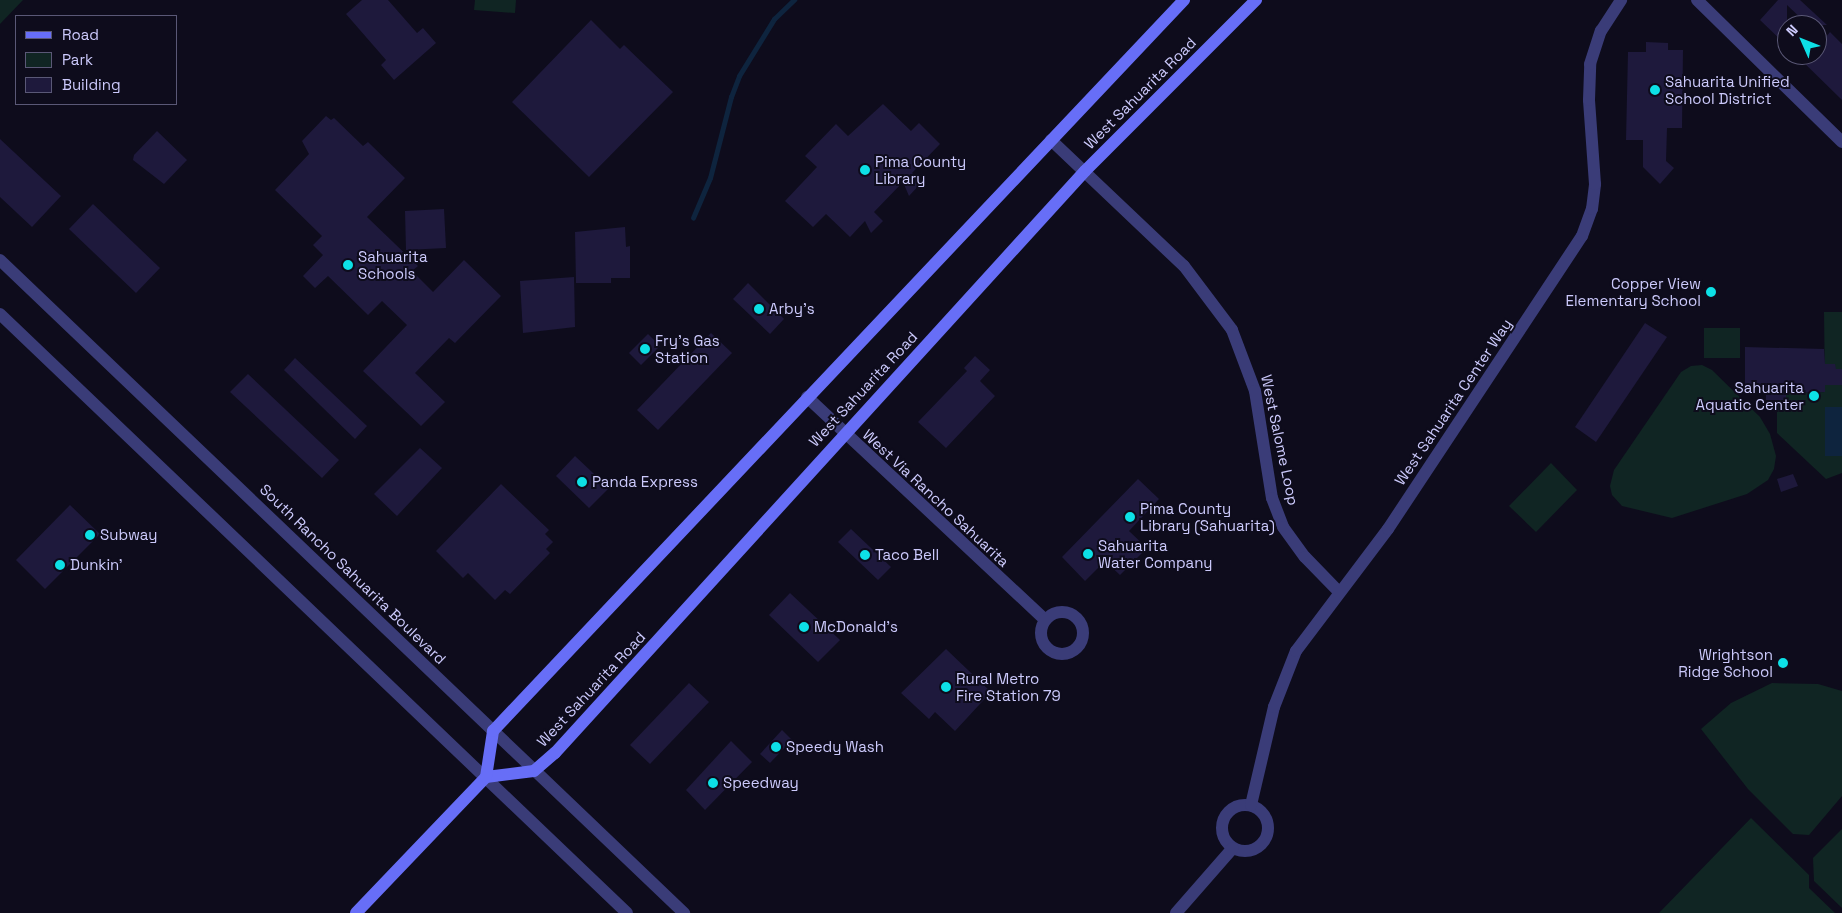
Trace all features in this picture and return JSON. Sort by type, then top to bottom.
[{"type":"main road","name":"West Sahuarita Road","points":[[492,731],[1184,0]]},
{"type":"main road","name":"West Sahuarita Road","points":[[534,770],[555,753],[844,433],[1085,171],[1256,0]]},
{"type":"main road","points":[[356,913],[486,777],[492,731]]},
{"type":"main road","points":[[486,777],[534,770]]},
{"type":"street","name":"West Sahuarita Center Way","points":[[1251,805],[1274,707],[1296,651],[1388,529],[1582,236],[1592,209],[1595,184],[1589,100],[1590,64],[1601,31],[1621,0]]},
{"type":"street","points":[[1697,0],[1842,142]]},
{"type":"street","name":"West Salome Loop","points":[[1051,140],[1184,266],[1232,330],[1255,391],[1272,498],[1283,527],[1305,558],[1339,592]]},
{"type":"street","name":"South Rancho Sahuarita Boulevard","points":[[0,260],[684,913]]},
{"type":"street","points":[[0,314],[627,913]]},
{"type":"street","name":"West Via Rancho Sahuarita","points":[[807,397],[1045,620]]},
{"type":"street","points":[[1251,805],[1267,818],[1266,839],[1249,851],[1234,848],[1222,831],[1225,816],[1236,806],[1251,805]]},
{"type":"street","points":[[1176,913],[1234,848]]},
{"type":"green space","points":[[0,0],[23,0],[0,24]]},
{"type":"green space","points":[[475,0],[516,0],[515,13],[474,10]]},
{"type":"green space","name":"Sahuarita Aquatic Center","points":[[1824,312],[1842,312],[1842,473],[1826,479],[1777,433],[1777,400],[1786,400],[1786,393],[1825,392]]},
{"type":"green space","points":[[1704,328],[1740,328],[1740,358],[1704,358]]},
{"type":"green space","points":[[1702,365],[1712,370],[1760,417],[1770,434],[1776,456],[1774,469],[1768,480],[1747,494],[1672,518],[1622,506],[1612,495],[1610,486],[1614,470],[1681,372],[1691,366]]},
{"type":"green space","points":[[1551,463],[1577,490],[1536,532],[1509,506]]},
{"type":"green space","points":[[1772,683],[1818,684],[1842,691],[1842,796],[1809,835],[1793,834],[1748,789],[1701,729],[1731,703]]},
{"type":"green space","points":[[1751,818],[1809,875],[1809,888],[1835,913],[1659,913]]},
{"type":"green space","points":[[1842,829],[1842,908],[1814,881],[1813,858]]},
{"type":"water","points":[[1825,407],[1842,407],[1842,456],[1825,456]]},
{"type":"building","points":[[362,0],[388,0],[417,33],[423,28],[436,43],[394,80],[381,65],[386,60],[346,14]]},
{"type":"building","points":[[1778,0],[1800,0],[1816,15],[1798,15],[1787,5],[1787,15],[1777,15],[1777,36],[1760,20]]},
{"type":"building","points":[[591,20],[620,49],[624,45],[673,92],[589,177],[512,102]]},
{"type":"building","points":[[1830,32],[1842,44],[1842,100],[1806,65],[1827,65],[1827,36]]},
{"type":"building","name":"Sahuarita Unified School District","points":[[1646,42],[1668,43],[1668,50],[1683,50],[1682,128],[1667,128],[1666,161],[1674,168],[1660,184],[1643,167],[1643,140],[1626,140],[1628,52],[1646,52]]},
{"type":"building","name":"Pima County Library","points":[[883,104],[911,131],[919,123],[940,144],[912,173],[922,182],[909,196],[903,182],[874,212],[883,221],[871,233],[865,221],[850,237],[826,214],[813,227],[785,201],[817,167],[805,156],[836,124],[848,136]]},
{"type":"building","points":[[326,116],[331,120],[334,118],[363,146],[368,142],[405,178],[367,217],[418,266],[412,271],[433,292],[464,260],[501,296],[455,343],[449,338],[415,373],[445,402],[421,426],[363,371],[407,325],[382,301],[368,315],[328,276],[315,288],[303,276],[323,255],[313,245],[322,236],[275,190],[309,154],[302,141]]},
{"type":"building","points":[[157,131],[187,160],[164,184],[133,160],[134,155]]},
{"type":"building","points":[[0,139],[61,196],[32,227],[0,197]]},
{"type":"building","points":[[93,204],[160,268],[136,293],[69,229]]},
{"type":"building","points":[[444,209],[446,248],[406,250],[405,211]]},
{"type":"building","points":[[625,227],[626,247],[630,246],[630,278],[611,278],[611,283],[576,283],[575,232]]},
{"type":"building","points":[[574,277],[575,327],[523,333],[520,281]]},
{"type":"building","name":"Arby's","points":[[748,283],[784,319],[770,334],[733,299]]},
{"type":"building","points":[[1645,323],[1667,337],[1596,442],[1575,427]]},
{"type":"building","points":[[711,333],[732,353],[658,430],[637,410]]},
{"type":"building","name":"Fry's Gas Station","points":[[648,334],[660,346],[641,365],[629,353]]},
{"type":"building","points":[[1745,347],[1824,349],[1825,364],[1835,364],[1836,369],[1842,369],[1842,385],[1825,385],[1825,392],[1786,393],[1786,400],[1766,400],[1766,393],[1760,393],[1760,388],[1745,388]]},
{"type":"building","points":[[975,356],[990,370],[980,381],[995,396],[946,448],[918,422],[967,371],[964,368]]},
{"type":"building","points":[[295,358],[367,426],[355,439],[284,370]]},
{"type":"building","points":[[248,374],[339,460],[322,478],[230,392]]},
{"type":"building","points":[[420,448],[442,468],[397,516],[374,494]]},
{"type":"building","name":"Panda Express","points":[[575,456],[609,488],[589,508],[556,476]]},
{"type":"building","points":[[1793,474],[1798,486],[1781,492],[1777,479]]},
{"type":"building","points":[[1138,479],[1159,499],[1129,531],[1147,548],[1120,575],[1105,561],[1085,581],[1062,557]]},
{"type":"building","points":[[501,484],[549,530],[545,534],[553,542],[546,549],[550,553],[510,594],[505,590],[495,600],[468,573],[463,578],[436,551]]},
{"type":"building","points":[[70,505],[100,534],[45,589],[16,560]]},
{"type":"building","name":"Taco Bell","points":[[851,529],[891,567],[878,580],[838,542]]},
{"type":"building","name":"McDonald's","points":[[790,593],[840,640],[818,662],[769,615]]},
{"type":"building","name":"Rural Metro Fire Station 79","points":[[946,649],[991,692],[955,731],[935,712],[929,719],[901,693]]},
{"type":"building","points":[[689,683],[709,702],[650,764],[630,745]]},
{"type":"building","name":"Speedy Wash","points":[[782,730],[792,740],[770,763],[760,754]]},
{"type":"building","name":"Speedway","points":[[731,741],[752,762],[705,810],[686,790]]},
{"type":"waterway","points":[[693,218],[710,178],[731,97],[739,76],[774,19],[794,0]]},
{"type":"place","name":"Sahuarita Unified School District","points":[[1655,90]]},
{"type":"place","name":"Pima County Library","points":[[865,170]]},
{"type":"place","name":"Sahuarita Schools","points":[[348,265]]},
{"type":"place","name":"Copper View Elementary School","points":[[1711,292]]},
{"type":"place","name":"Arby's","points":[[759,309]]},
{"type":"place","name":"Fry's Gas Station","points":[[645,349]]},
{"type":"place","name":"Sahuarita Aquatic Center","points":[[1814,396]]},
{"type":"place","name":"Panda Express","points":[[582,482]]},
{"type":"place","name":"Pima County Library (Sahuarita)","points":[[1130,517]]},
{"type":"place","name":"Subway","points":[[90,535]]},
{"type":"place","name":"Sahuarita Water Company","points":[[1088,554]]},
{"type":"place","name":"Taco Bell","points":[[865,555]]},
{"type":"place","name":"Dunkin'","points":[[60,565]]},
{"type":"place","name":"McDonald's","points":[[804,627]]},
{"type":"place","name":"Wrightson Ridge School","points":[[1783,663]]},
{"type":"place","name":"Rural Metro Fire Station 79","points":[[946,687]]},
{"type":"place","name":"Speedy Wash","points":[[776,747]]},
{"type":"place","name":"Speedway","points":[[713,783]]}]
